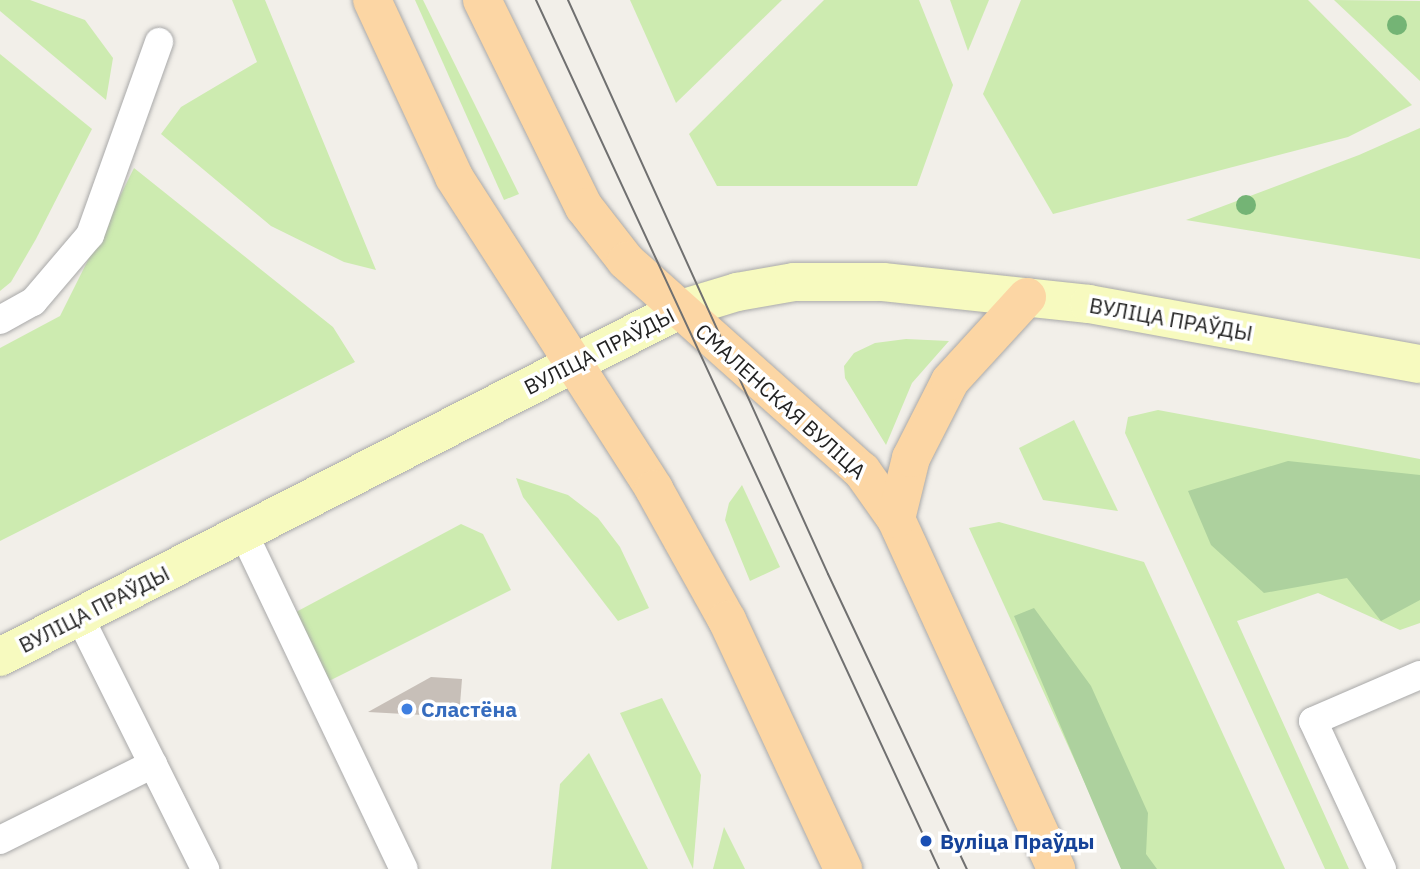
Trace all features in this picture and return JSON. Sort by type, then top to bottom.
[{"type":"main road","points":[[372,0],[454,177],[654,489],[727,620],[843,869]]},
{"type":"main road","name":"СМАЛЕНСКАЯ ВУЛІЦА","points":[[482,0],[584,207],[626,261],[862,471],[896,519],[1056,869]]},
{"type":"main road","name":"ВУЛІЦА ПРАЎДЫ","points":[[0,657],[681,309],[737,292],[833,281],[1027,297],[1118,308],[1420,364]]},
{"type":"main road","points":[[896,519],[911,458],[950,381],[1027,297]]},
{"type":"lane","points":[[0,320],[33,302],[90,235],[159,42]]},
{"type":"lane","points":[[243,532],[404,869]]},
{"type":"lane","points":[[79,616],[205,869]]},
{"type":"lane","points":[[1382,869],[1313,721],[1420,675]]},
{"type":"lane","points":[[0,840],[153,764]]},
{"type":"green space","points":[[0,0],[30,0],[85,20],[113,58],[106,100],[0,11]]},
{"type":"green space","points":[[232,0],[265,0],[376,270],[344,262],[271,226],[161,134],[181,107],[257,62]]},
{"type":"green space","points":[[415,0],[423,0],[519,194],[504,200]]},
{"type":"green space","points":[[630,0],[782,0],[676,103]]},
{"type":"green space","points":[[824,0],[919,0],[953,85],[917,186],[717,186],[689,134]]},
{"type":"green space","points":[[950,0],[989,0],[968,51]]},
{"type":"green space","points":[[1021,0],[1308,0],[1412,105],[1348,137],[1053,214],[983,94]]},
{"type":"green space","points":[[1334,0],[1420,1],[1420,81]]},
{"type":"green space","points":[[0,54],[92,129],[36,239],[11,282],[0,291]]},
{"type":"green space","points":[[1420,128],[1420,259],[1186,220],[1359,155]]},
{"type":"green space","points":[[134,168],[333,327],[355,362],[0,541],[0,348],[60,316]]},
{"type":"green space","points":[[906,339],[949,341],[912,383],[886,445],[845,378],[844,366],[854,353],[875,343]]},
{"type":"green space","points":[[1158,410],[1420,459],[1420,623],[1400,630],[1318,593],[1237,621],[1349,869],[1325,869],[1125,433],[1128,417]]},
{"type":"green space","points":[[1074,420],[1118,511],[1043,500],[1019,448]]},
{"type":"green space","points":[[1288,461],[1420,475],[1420,600],[1381,621],[1347,578],[1264,593],[1211,545],[1188,491]]},
{"type":"green space","points":[[516,478],[568,495],[598,518],[620,547],[649,608],[618,621],[523,497]]},
{"type":"green space","points":[[742,485],[780,567],[750,581],[725,520],[729,503]]},
{"type":"green space","points":[[999,522],[1144,562],[1285,869],[1124,869],[969,528]]},
{"type":"green space","points":[[461,524],[483,534],[511,590],[329,681],[296,612]]},
{"type":"green space","points":[[1034,608],[1091,686],[1148,813],[1146,854],[1157,869],[1121,869],[1014,616]]},
{"type":"green space","points":[[662,698],[701,775],[693,869],[620,713]]},
{"type":"green space","points":[[589,753],[648,869],[551,869],[560,784]]},
{"type":"green space","points":[[724,827],[745,869],[713,869]]},
{"type":"building","points":[[431,677],[462,679],[459,717],[368,712]]},
{"type":"tram line","points":[[536,0],[939,869]]},
{"type":"tram line","points":[[568,0],[828,574],[967,869]]},
{"type":"place","name":"Сластёна","points":[[407,709]]},
{"type":"place","name":"Вуліца Праўды","points":[[926,841]]}]
